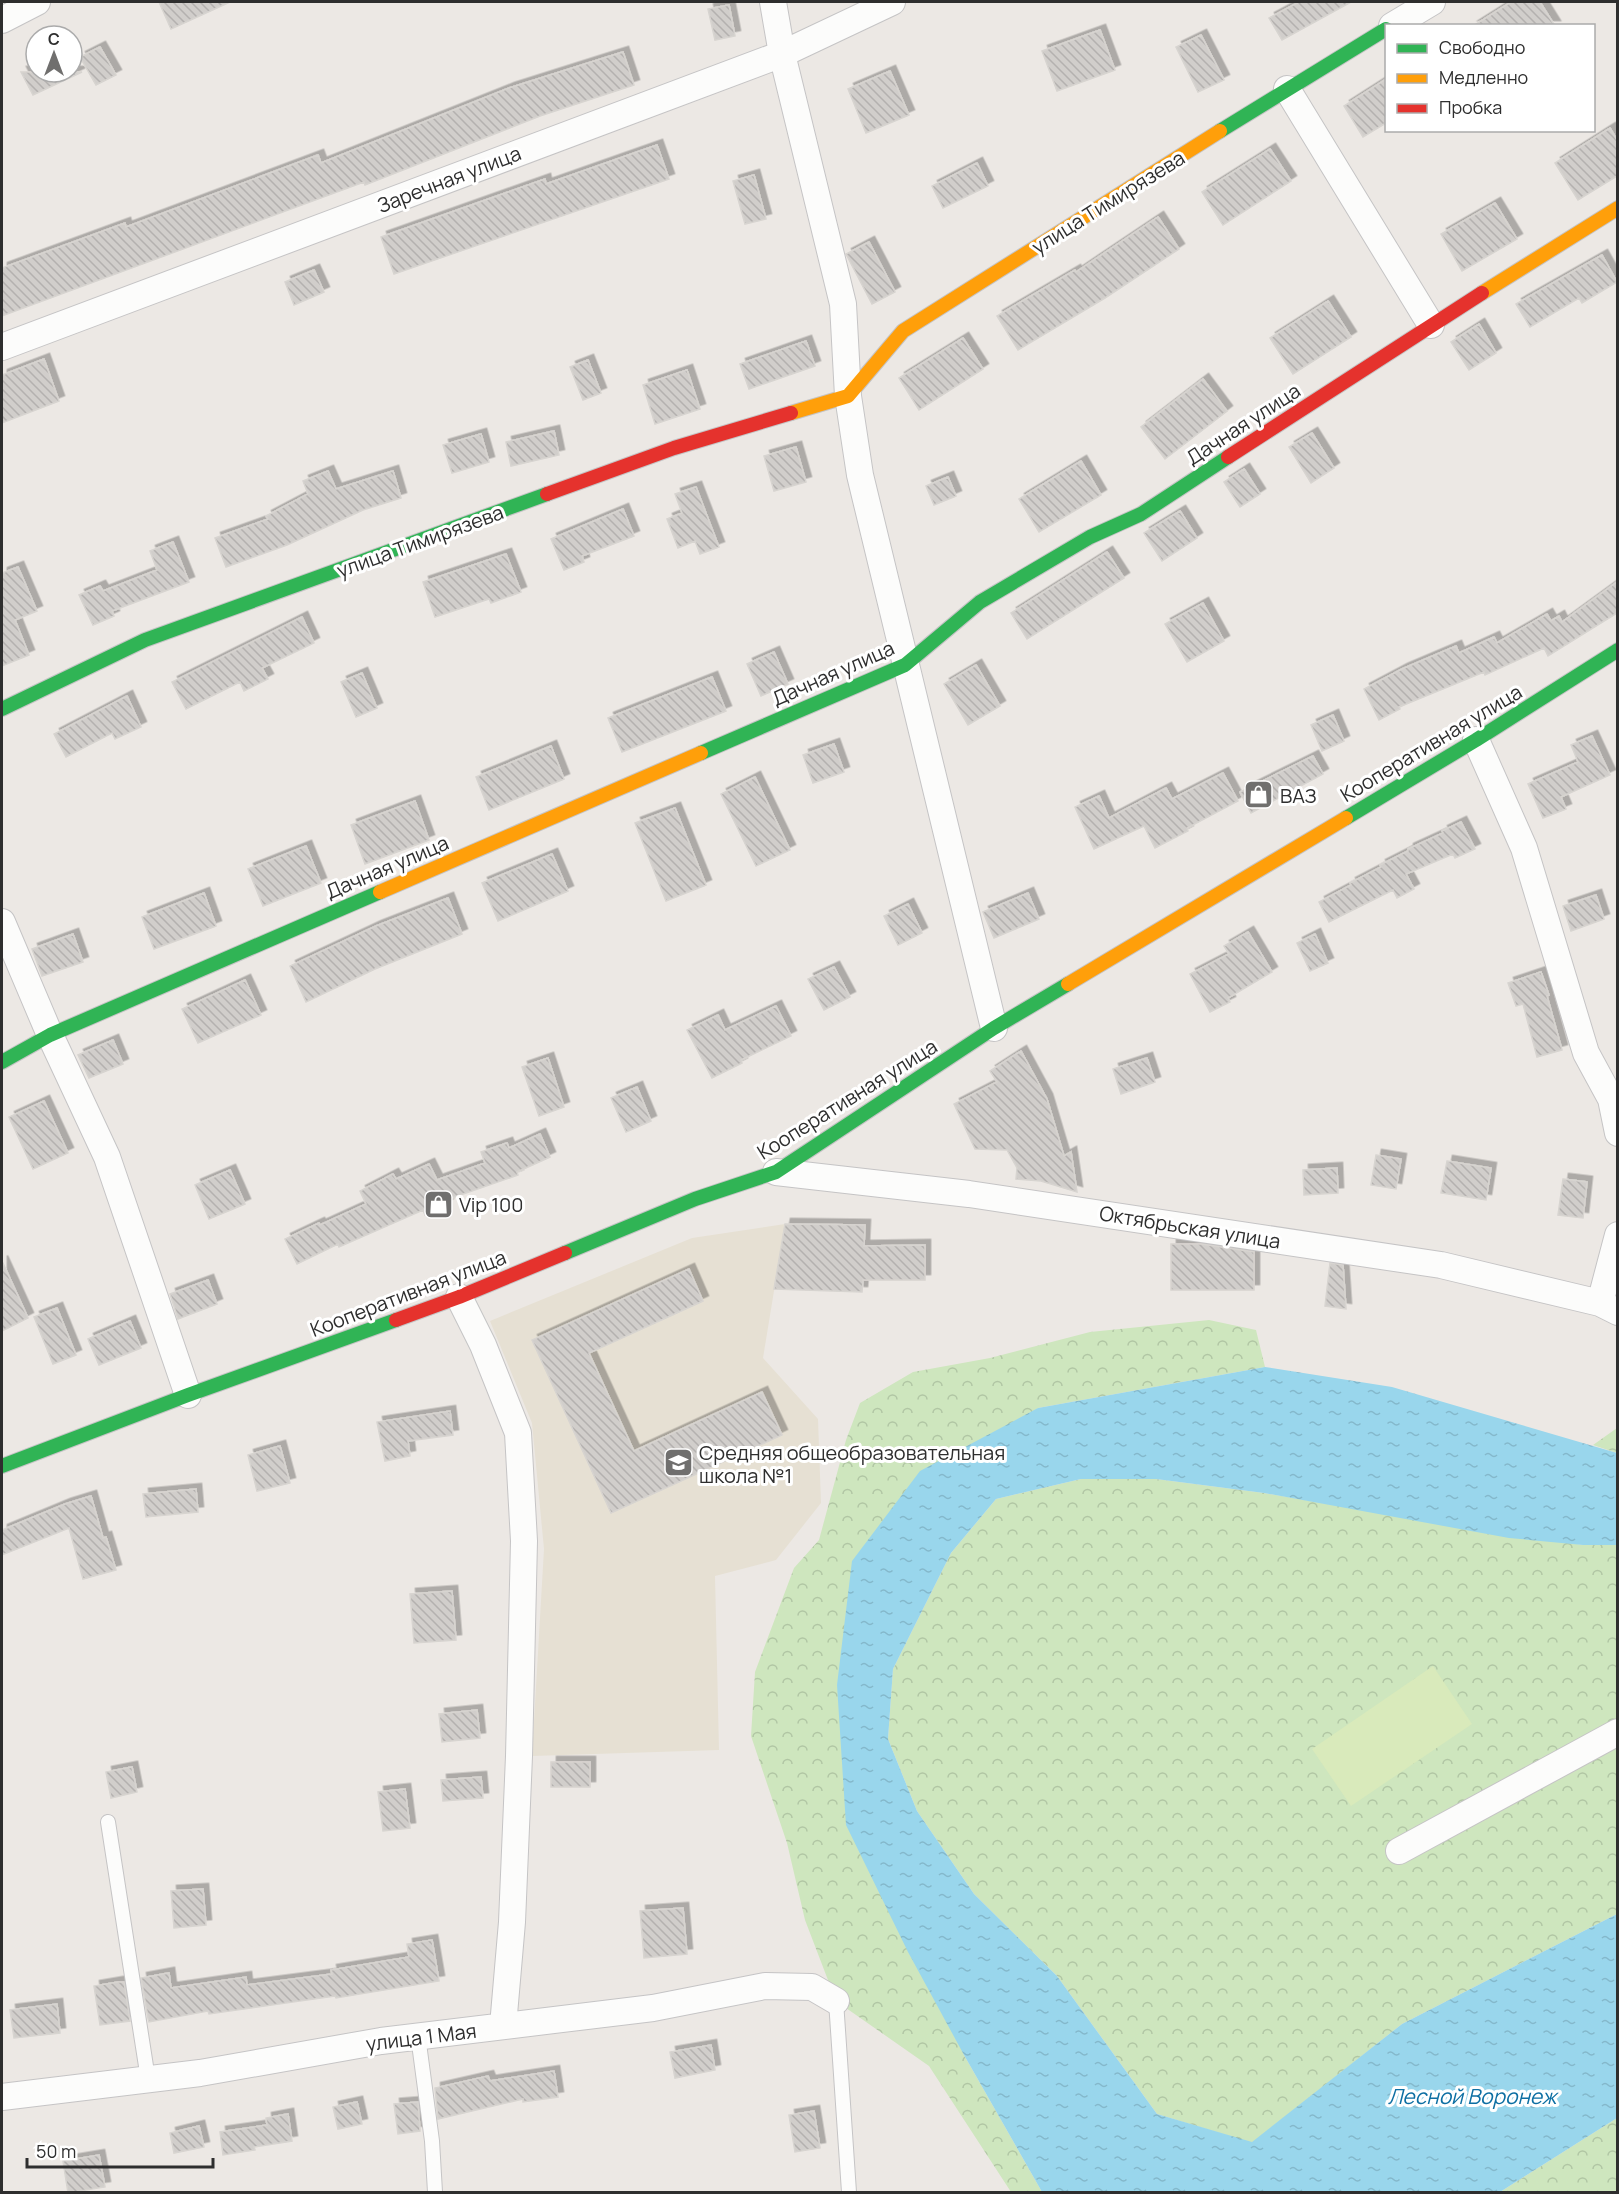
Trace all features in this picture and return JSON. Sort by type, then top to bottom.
[{"type":"street","points":[[2,20],[37,2]]},
{"type":"street","points":[[773,2],[782,54],[843,304],[848,396],[860,475],[994,1028]]},
{"type":"street","name":"Заречная улица","points":[[2,347],[782,54],[892,2]]},
{"type":"street","points":[[1395,24],[1432,2]]},
{"type":"street","name":"улица Тимирязева","points":[[2,709],[145,640],[674,448],[848,396],[903,331],[1385,30]]},
{"type":"street","points":[[1287,89],[1431,325]]},
{"type":"street","name":"Дачная улица","points":[[2,1062],[50,1035],[905,664],[980,602],[1090,537],[1142,514],[1431,325],[1617,208]]},
{"type":"street","name":"Кооперативная улица","points":[[2,1466],[188,1395],[459,1297],[694,1199],[776,1172],[994,1028],[1476,740],[1617,650]]},
{"type":"street","points":[[1476,740],[1524,848],[1586,1053],[1614,1098],[1617,1133]]},
{"type":"street","points":[[2,922],[50,1035],[106,1157],[188,1395]]},
{"type":"street","name":"Октябрьская улица","points":[[776,1172],[969,1194],[1441,1265],[1609,1307]]},
{"type":"street","points":[[1609,1307],[1617,1235]]},
{"type":"street","points":[[459,1297],[483,1345],[518,1433],[524,1541],[522,1625],[512,1922],[503,2026]]},
{"type":"street","points":[[1399,1851],[1617,1732]]},
{"type":"street","name":"улица 1 Мая","points":[[2,2097],[200,2073],[381,2041],[652,2008],[765,1986],[812,1987],[836,2001]]},
{"type":"lane","points":[[108,1822],[148,2079]]},
{"type":"lane","points":[[836,2001],[849,2193]]},
{"type":"lane","points":[[418,2036],[432,2141],[435,2193]]},
{"type":"shaded area","name":"Средняя общеобразовательная школа №1","points":[[785,1224],[763,1358],[818,1419],[821,1503],[776,1560],[715,1576],[719,1750],[532,1756],[544,1549],[532,1423],[490,1321],[692,1238]]},
{"type":"green space","points":[[1209,1320],[1256,1330],[1265,1367],[1038,1408],[837,1685],[964,2055],[1042,2192],[1011,2192],[929,2066],[836,2001],[805,1920],[787,1843],[751,1736],[755,1672],[794,1568],[819,1540],[846,1440],[860,1403],[913,1372],[990,1358],[1090,1332]]},
{"type":"green space","points":[[1617,1428],[1617,1453],[1593,1445]]},
{"type":"green space","points":[[1081,1479],[1156,1479],[1264,1493],[1583,1545],[1617,1545],[1617,1914],[1402,2024],[1252,2143],[1157,2114],[1057,1976],[974,1894],[917,1811],[888,1739],[893,1669],[951,1553],[996,1499]]},
{"type":"green space","points":[[1433,1666],[1472,1724],[1351,1806],[1312,1749]]},
{"type":"green space","points":[[1617,2118],[1617,2192],[1500,2192]]},
{"type":"water","name":"Лесной Воронеж","points":[[1265,1367],[1392,1387],[1617,1453],[1617,1545],[1583,1545],[1509,1538],[1264,1493],[1156,1479],[1081,1479],[996,1499],[951,1553],[893,1669],[888,1739],[917,1811],[974,1894],[1057,1976],[1157,2114],[1252,2142],[1402,2024],[1617,1914],[1617,2118],[1500,2192],[1042,2192],[908,1952],[846,1825],[837,1685],[852,1561],[920,1471],[1038,1408]]},
{"type":"building","points":[[159,2],[230,2],[171,29]]},
{"type":"building","points":[[1299,2],[1351,2],[1282,40],[1269,18]]},
{"type":"building","points":[[1511,2],[1540,2],[1554,24],[1476,24]]},
{"type":"building","points":[[729,5],[735,36],[715,40],[708,9]]},
{"type":"building","points":[[1100,30],[1115,70],[1057,91],[1042,51]]},
{"type":"building","points":[[1201,35],[1224,80],[1198,92],[1176,47]]},
{"type":"building","points":[[100,47],[116,75],[96,85],[84,64],[84,55]]},
{"type":"building","points":[[623,52],[634,85],[540,116],[365,185],[364,182],[2,316],[2,268],[125,223],[126,227],[318,155],[321,163],[509,88]]},
{"type":"building","points":[[890,71],[909,115],[866,133],[848,89]]},
{"type":"building","points":[[1385,80],[1385,124],[1363,137],[1344,106]]},
{"type":"building","points":[[27,84],[56,84],[33,95]]},
{"type":"building","points":[[1610,128],[1617,140],[1617,176],[1578,200],[1555,163]]},
{"type":"building","points":[[657,145],[669,179],[394,274],[381,237],[545,179],[546,184]]},
{"type":"building","points":[[1270,149],[1291,181],[1223,225],[1202,192]]},
{"type":"building","points":[[977,163],[988,186],[943,208],[932,186]]},
{"type":"building","points":[[754,175],[766,219],[745,224],[733,181]]},
{"type":"building","points":[[1495,203],[1517,239],[1462,271],[1441,234]]},
{"type":"building","points":[[1158,217],[1179,249],[1105,298],[1018,350],[997,316],[1075,270],[1076,272]]},
{"type":"building","points":[[869,242],[895,292],[872,304],[846,254]]},
{"type":"building","points":[[1602,255],[1617,282],[1582,303],[1579,298],[1530,327],[1516,304]]},
{"type":"building","points":[[314,270],[324,292],[294,305],[285,282]]},
{"type":"building","points":[[1328,301],[1351,337],[1293,374],[1270,338]]},
{"type":"building","points":[[1479,324],[1496,353],[1469,370],[1451,342]]},
{"type":"building","points":[[963,338],[983,369],[919,410],[899,378]]},
{"type":"building","points":[[806,341],[815,366],[749,389],[740,364]]},
{"type":"building","points":[[44,359],[59,401],[2,423],[2,375]]},
{"type":"building","points":[[588,360],[601,393],[583,400],[570,367]]},
{"type":"building","points":[[687,370],[700,409],[655,424],[643,385]]},
{"type":"building","points":[[1203,379],[1227,411],[1165,459],[1141,427]]},
{"type":"building","points":[[554,431],[559,455],[511,466],[506,442]]},
{"type":"building","points":[[1312,433],[1334,468],[1311,483],[1289,447]]},
{"type":"building","points":[[481,434],[489,462],[452,473],[443,445]]},
{"type":"building","points":[[796,447],[806,482],[774,491],[764,456]]},
{"type":"building","points":[[1081,461],[1101,495],[1039,532],[1019,499]]},
{"type":"building","points":[[1244,469],[1260,494],[1240,507],[1224,482]]},
{"type":"building","points":[[328,471],[336,489],[393,471],[401,498],[363,510],[287,545],[226,567],[215,538],[268,519],[266,516],[308,494],[303,481]]},
{"type":"building","points":[[948,477],[956,496],[934,505],[926,486]]},
{"type":"building","points":[[696,487],[719,547],[700,554],[695,541],[678,548],[667,519],[682,513],[675,494]]},
{"type":"building","points":[[623,509],[634,536],[582,556],[584,562],[564,570],[551,539]]},
{"type":"building","points":[[1180,511],[1197,538],[1162,561],[1144,533]]},
{"type":"building","points":[[173,542],[189,582],[112,611],[114,616],[93,625],[79,595],[100,586],[103,591],[157,570],[150,551]]},
{"type":"building","points":[[1107,552],[1124,578],[1027,639],[1011,613]]},
{"type":"building","points":[[506,554],[521,592],[491,603],[489,599],[435,617],[423,582]]},
{"type":"building","points":[[18,567],[37,611],[15,620],[29,655],[2,666],[2,573]]},
{"type":"building","points":[[1617,582],[1617,613],[1548,656],[1544,648],[1485,675],[1484,672],[1399,707],[1400,709],[1379,720],[1364,689],[1402,669],[1456,646],[1459,653],[1494,637],[1497,643],[1547,614],[1551,621],[1559,616],[1562,622]]},
{"type":"building","points":[[1203,603],[1224,641],[1187,662],[1165,624]]},
{"type":"building","points":[[302,617],[314,643],[262,668],[268,679],[244,691],[240,682],[186,709],[172,682]]},
{"type":"building","points":[[774,652],[788,684],[761,696],[747,664]]},
{"type":"building","points":[[976,665],[1000,706],[968,725],[944,684]]},
{"type":"building","points":[[362,673],[377,708],[356,717],[341,682]]},
{"type":"building","points":[[712,677],[726,711],[622,752],[608,718]]},
{"type":"building","points":[[127,696],[141,727],[115,739],[112,733],[66,757],[54,734]]},
{"type":"building","points":[[1333,715],[1344,741],[1322,751],[1311,725]]},
{"type":"building","points":[[1592,736],[1610,775],[1561,797],[1566,809],[1543,818],[1528,784],[1578,762],[1571,745]]},
{"type":"building","points":[[834,744],[844,772],[813,783],[803,755]]},
{"type":"building","points":[[551,746],[564,779],[489,810],[476,777]]},
{"type":"building","points":[[1313,756],[1323,774],[1251,813],[1240,792]]},
{"type":"building","points":[[1223,773],[1238,801],[1155,848],[1144,826],[1094,849],[1075,807],[1099,796],[1109,818],[1166,788],[1172,799]]},
{"type":"building","points":[[755,777],[790,850],[756,866],[721,794]]},
{"type":"building","points":[[415,801],[429,840],[365,864],[351,825]]},
{"type":"building","points":[[675,808],[706,885],[666,901],[635,823]]},
{"type":"building","points":[[1461,822],[1475,849],[1455,858],[1453,854],[1406,874],[1414,889],[1397,898],[1393,890],[1329,922],[1319,902],[1408,849]]},
{"type":"building","points":[[306,846],[321,883],[263,906],[248,869]]},
{"type":"building","points":[[552,854],[568,891],[498,921],[482,883]]},
{"type":"building","points":[[204,893],[216,926],[154,949],[142,917]]},
{"type":"building","points":[[1028,893],[1039,919],[994,938],[983,912]]},
{"type":"building","points":[[1596,895],[1604,919],[1571,931],[1563,906]]},
{"type":"building","points":[[448,898],[462,934],[375,969],[306,1002],[290,966],[376,926]]},
{"type":"building","points":[[908,904],[922,933],[898,945],[884,916]]},
{"type":"building","points":[[1248,932],[1272,972],[1228,998],[1230,1002],[1210,1012],[1190,974],[1229,954],[1224,946]]},
{"type":"building","points":[[73,934],[83,962],[42,976],[32,949]]},
{"type":"building","points":[[1315,934],[1328,963],[1310,971],[1297,943]]},
{"type":"building","points":[[834,967],[850,997],[824,1010],[808,979]]},
{"type":"building","points":[[1541,972],[1562,1050],[1537,1057],[1523,1004],[1516,1006],[1508,983]]},
{"type":"building","points":[[245,980],[261,1015],[198,1043],[182,1009]]},
{"type":"building","points":[[776,1006],[791,1036],[741,1060],[742,1063],[712,1078],[687,1030],[718,1015],[725,1030]]},
{"type":"building","points":[[113,1040],[123,1064],[89,1078],[78,1055]]},
{"type":"building","points":[[1021,1051],[1047,1099],[1064,1156],[1071,1152],[1077,1192],[1041,1181],[1016,1179],[1017,1168],[1007,1150],[975,1149],[954,1104],[997,1082],[990,1071]]},
{"type":"building","points":[[548,1058],[564,1107],[539,1116],[522,1067]]},
{"type":"building","points":[[1147,1058],[1155,1082],[1121,1094],[1113,1069]]},
{"type":"building","points":[[637,1087],[651,1121],[626,1132],[611,1098]]},
{"type":"building","points":[[44,1101],[68,1153],[33,1169],[9,1117]]},
{"type":"building","points":[[540,1134],[550,1157],[517,1172],[518,1175],[446,1200],[448,1204],[425,1215],[423,1210],[339,1247],[338,1244],[297,1264],[285,1239],[366,1204],[360,1191],[393,1174],[396,1179],[429,1164],[437,1180],[485,1163],[481,1152],[507,1143],[509,1148]]},
{"type":"building","points":[[1376,1155],[1401,1159],[1396,1189],[1371,1185]]},
{"type":"building","points":[[1447,1161],[1491,1168],[1486,1200],[1441,1193]]},
{"type":"building","points":[[1337,1168],[1338,1193],[1304,1195],[1303,1170]]},
{"type":"building","points":[[230,1170],[245,1204],[209,1219],[195,1185]]},
{"type":"building","points":[[1563,1179],[1587,1182],[1583,1218],[1558,1215]]},
{"type":"building","points":[[785,1224],[865,1225],[864,1246],[925,1245],[925,1280],[863,1280],[862,1292],[774,1289]]},
{"type":"building","points":[[1171,1244],[1201,1244],[1254,1252],[1254,1290],[1171,1290]]},
{"type":"building","points":[[2,1261],[28,1318],[2,1331]]},
{"type":"building","points":[[1330,1263],[1343,1265],[1346,1309],[1325,1306]]},
{"type":"building","name":"Средняя общеобразовательная школа №1","points":[[689,1269],[703,1301],[589,1353],[634,1451],[762,1392],[782,1435],[611,1513],[532,1340]]},
{"type":"building","points":[[208,1280],[217,1304],[178,1319],[170,1294]]},
{"type":"building","points":[[57,1308],[76,1355],[53,1364],[34,1317]]},
{"type":"building","points":[[130,1321],[141,1348],[99,1365],[88,1339]]},
{"type":"building","points":[[450,1411],[453,1435],[408,1441],[410,1456],[385,1461],[377,1422]]},
{"type":"building","points":[[280,1446],[290,1483],[257,1491],[248,1455]]},
{"type":"building","points":[[196,1489],[198,1512],[146,1517],[143,1494]]},
{"type":"building","points":[[91,1496],[103,1538],[106,1537],[116,1570],[83,1579],[69,1528],[2,1555],[2,1530],[65,1504]]},
{"type":"building","points":[[452,1591],[456,1640],[414,1643],[410,1594]]},
{"type":"building","points":[[477,1710],[480,1738],[442,1742],[439,1714]]},
{"type":"building","points":[[551,1762],[590,1762],[590,1787],[551,1787]]},
{"type":"building","points":[[132,1767],[137,1792],[111,1798],[106,1772]]},
{"type":"building","points":[[481,1777],[483,1798],[443,1801],[441,1780]]},
{"type":"building","points":[[405,1789],[410,1828],[383,1831],[378,1792]]},
{"type":"building","points":[[203,1889],[206,1925],[174,1928],[171,1891]]},
{"type":"building","points":[[683,1908],[687,1954],[644,1958],[640,1911]]},
{"type":"building","points":[[432,1940],[439,1981],[336,1998],[335,1996],[209,2014],[208,2011],[149,2022],[141,1978],[169,1973],[171,1988],[246,1977],[247,1985],[332,1974],[331,1970],[409,1957],[407,1944]]},
{"type":"building","points":[[124,1982],[130,2021],[100,2025],[94,1986]]},
{"type":"building","points":[[57,2004],[60,2033],[14,2038],[10,2010]]},
{"type":"building","points":[[711,2045],[715,2070],[675,2078],[670,2052]]},
{"type":"building","points":[[554,2071],[558,2097],[523,2102],[523,2099],[438,2119],[435,2088],[488,2076],[490,2081]]},
{"type":"building","points":[[357,2102],[362,2124],[338,2129],[333,2107]]},
{"type":"building","points":[[418,2102],[420,2131],[398,2134],[394,2104]]},
{"type":"building","points":[[814,2111],[820,2148],[795,2152],[789,2115]]},
{"type":"building","points":[[288,2114],[292,2141],[223,2155],[220,2132],[267,2125],[266,2118]]},
{"type":"building","points":[[199,2126],[204,2147],[174,2153],[170,2133]]},
{"type":"building","points":[[99,2155],[105,2187],[68,2193],[63,2161]]},
{"type":"traffic: fast","points":[[1220,131],[1385,30]]},
{"type":"traffic: fast","points":[[701,753],[905,665],[980,602],[1090,537],[1141,514],[1228,457]]},
{"type":"traffic: fast","points":[[2,709],[145,640],[547,494]]},
{"type":"traffic: fast","points":[[1346,818],[1476,740],[1618,650]]},
{"type":"traffic: fast","points":[[2,1062],[50,1035],[380,892]]},
{"type":"traffic: fast","points":[[565,1253],[695,1199],[776,1172],[994,1028],[1068,984]]},
{"type":"traffic: fast","points":[[2,1466],[188,1395],[396,1320]]},
{"type":"traffic: slow","points":[[791,413],[848,396],[903,331],[1220,131]]},
{"type":"traffic: slow","points":[[1482,293],[1618,208]]},
{"type":"traffic: slow","points":[[380,892],[701,753]]},
{"type":"traffic: slow","points":[[1068,984],[1346,818]]},
{"type":"traffic: jam","points":[[1228,457],[1482,293]]},
{"type":"traffic: jam","points":[[547,494],[674,448],[791,413]]},
{"type":"traffic: jam","points":[[396,1320],[459,1297],[565,1253]]},
{"type":"place","name":"ВАЗ","points":[[1259,795]]},
{"type":"place","name":"Vip 100","points":[[438,1204]]},
{"type":"place","name":"Средняя общеобразовательная школа №1","points":[[678,1463]]}]
